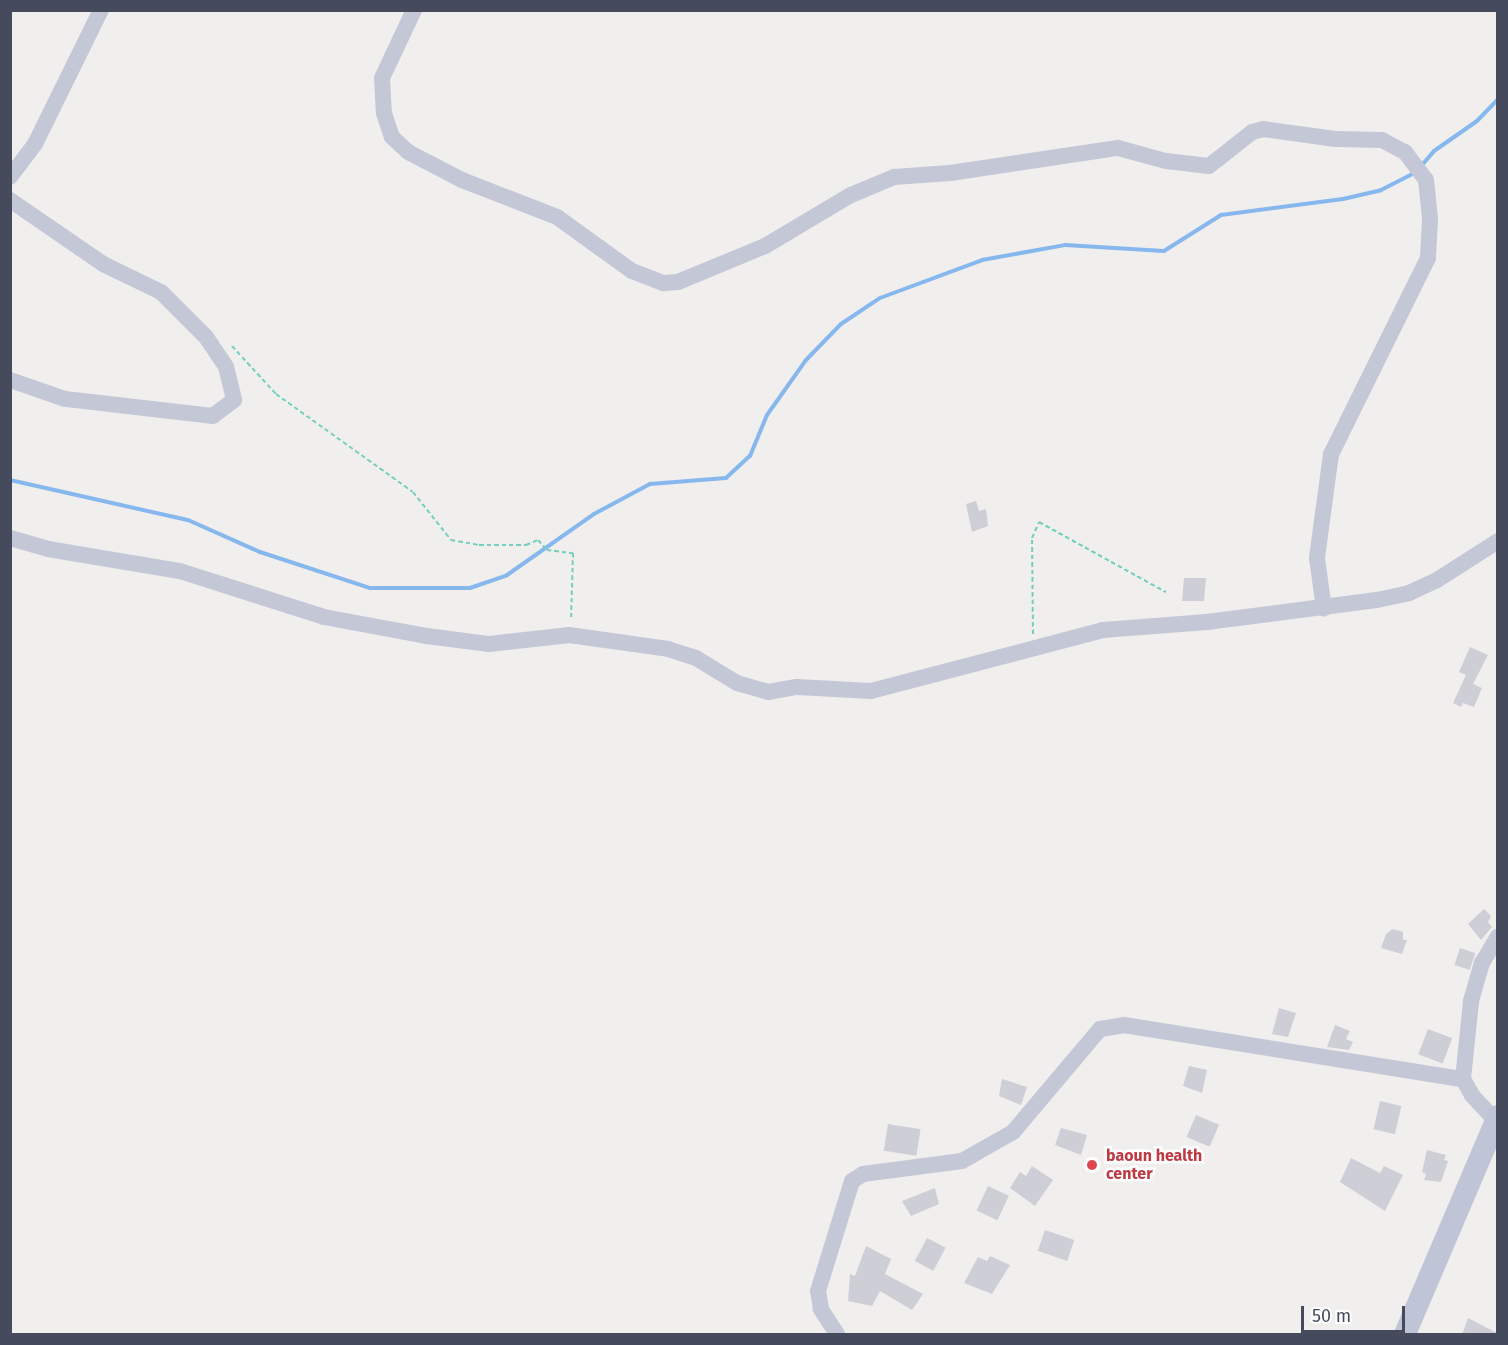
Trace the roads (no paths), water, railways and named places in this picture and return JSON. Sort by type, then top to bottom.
[{"type":"street","points":[[10,177],[35,144],[101,10]]},
{"type":"street","points":[[414,10],[382,78],[384,113],[392,137],[408,152],[462,180],[558,217],[632,271],[664,283],[678,282],[765,246],[859,191],[894,177],[950,173],[1118,148],[1209,166],[1252,132],[1263,129],[1323,138],[1382,140],[1405,152],[1426,180],[1430,219],[1428,258],[1331,454],[1317,558],[1324,609]]},
{"type":"street","points":[[10,200],[103,264],[161,292],[206,337],[226,367],[234,400],[213,416],[65,399],[10,380]]},
{"type":"street","points":[[10,538],[48,549],[180,571],[324,616],[427,636],[489,644],[569,635],[632,641],[687,654],[737,683],[768,692],[797,687],[871,691],[990,662],[1033,646],[1153,623],[1207,622],[1324,609],[1409,593],[1437,580],[1497,541]]},
{"type":"street","points":[[1407,1334],[1496,1118],[1479,1104],[1463,1079],[1471,1001],[1482,963],[1497,936]]},
{"type":"street","points":[[837,1335],[821,1309],[818,1291],[852,1181],[863,1174],[962,1161],[1013,1132],[1100,1029],[1124,1025],[1463,1079]]},
{"type":"waterway","points":[[1422,165],[1434,151],[1477,121],[1498,99]]},
{"type":"waterway","points":[[10,480],[188,520],[260,552],[370,588],[470,588],[507,575],[594,514],[650,484],[726,478],[750,456],[767,415],[806,360],[841,324],[880,298],[982,260],[1065,245],[1164,251],[1221,215],[1343,199],[1381,190],[1415,173]]},
{"type":"place","name":"baoun health center","points":[[1092,1165]]}]
